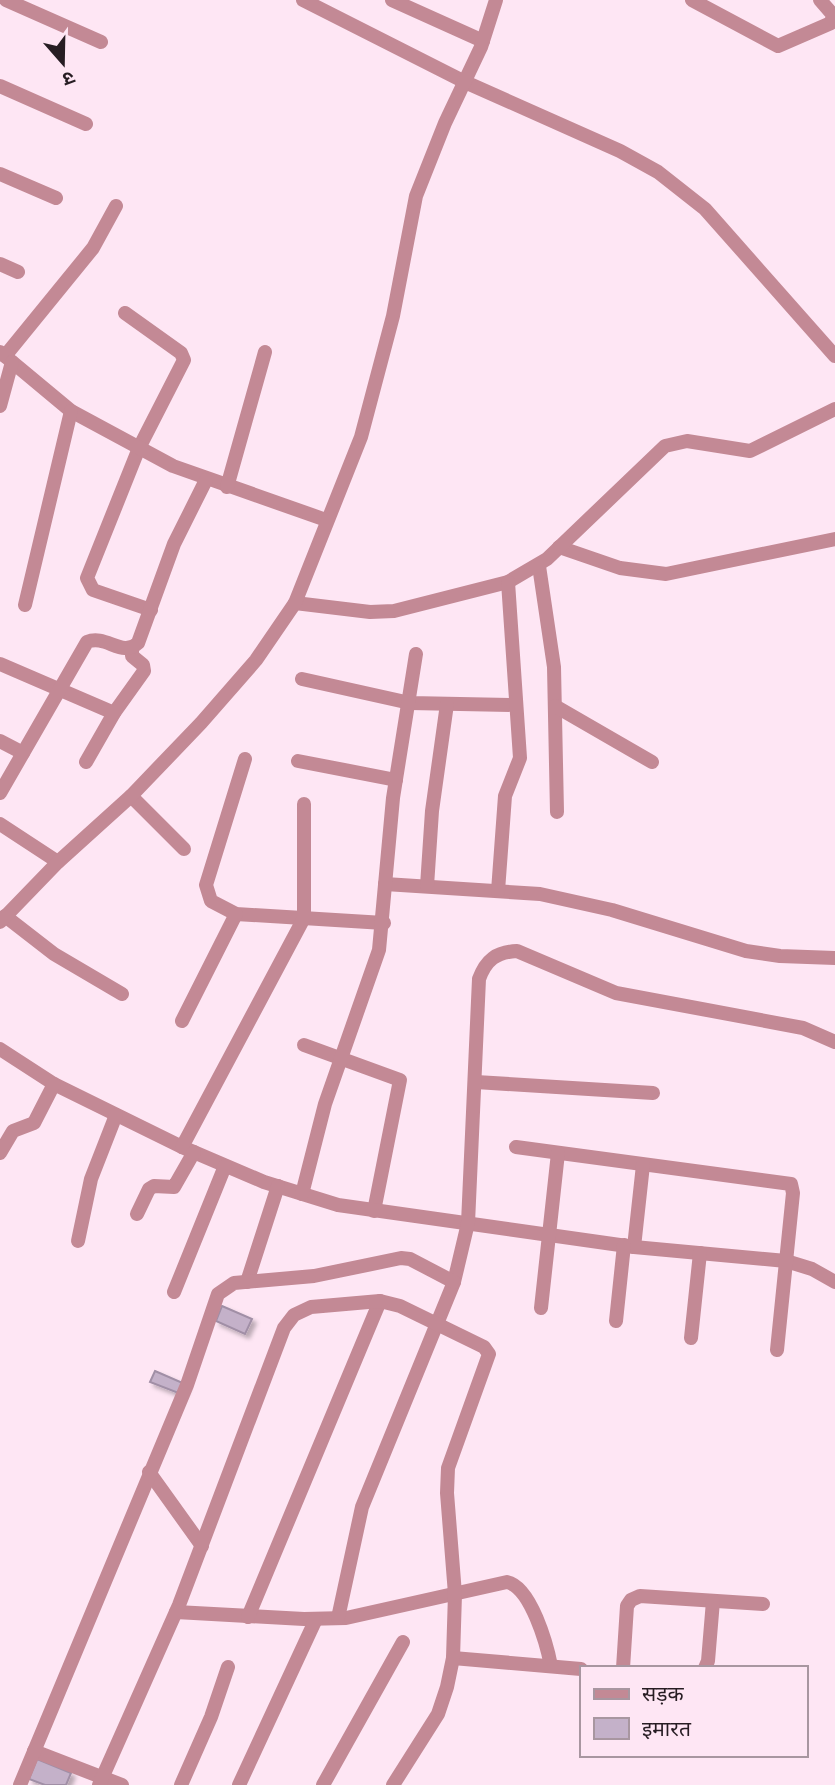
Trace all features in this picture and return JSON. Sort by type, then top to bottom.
[{"type":"street","points":[[0,11],[6,0],[101,42]]},
{"type":"street","points":[[303,0],[620,151],[665,177],[705,209],[835,356]]},
{"type":"street","points":[[392,0],[482,44]]},
{"type":"street","points":[[122,994],[54,954],[3,919],[58,862],[131,796],[234,687],[295,603],[361,437],[376,388],[416,196],[482,44],[496,0]]},
{"type":"street","points":[[692,0],[773,46],[826,27],[834,20],[831,10],[820,0]]},
{"type":"street","points":[[0,86],[86,124]]},
{"type":"street","points":[[0,174],[56,198]]},
{"type":"street","points":[[0,406],[6,357],[79,268],[116,206]]},
{"type":"street","points":[[0,264],[18,272]]},
{"type":"street","points":[[125,313],[184,356],[183,366],[139,448],[87,578],[93,590],[151,610]]},
{"type":"street","points":[[227,487],[265,352]]},
{"type":"street","points":[[6,357],[71,411],[139,448],[206,480],[326,520]]},
{"type":"street","points":[[295,603],[370,612],[394,611],[508,582],[539,566],[665,446],[687,441],[750,451],[835,409]]},
{"type":"street","points":[[25,605],[71,411]]},
{"type":"street","points":[[0,793],[87,642],[96,638],[124,650],[138,643],[174,544],[206,480]]},
{"type":"street","points":[[559,547],[620,568],[666,574],[835,539]]},
{"type":"street","points":[[539,566],[554,667],[557,812]]},
{"type":"street","points":[[498,891],[505,796],[520,758],[508,582]]},
{"type":"street","points":[[86,762],[114,713],[144,671],[144,665],[132,656],[132,648]]},
{"type":"street","points":[[302,1194],[325,1104],[379,950],[384,923],[385,884],[396,780],[416,654]]},
{"type":"street","points":[[0,664],[114,713]]},
{"type":"street","points":[[302,679],[410,703],[516,705]]},
{"type":"street","points":[[427,886],[432,811],[447,704]]},
{"type":"street","points":[[555,706],[652,762]]},
{"type":"street","points":[[0,741],[23,753]]},
{"type":"street","points":[[245,759],[206,885],[208,896],[215,906],[236,914],[384,923]]},
{"type":"street","points":[[298,761],[396,780]]},
{"type":"street","points":[[131,796],[184,849]]},
{"type":"street","points":[[137,1213],[149,1189],[155,1186],[174,1187],[188,1150],[304,918],[304,804]]},
{"type":"street","points":[[0,824],[58,862]]},
{"type":"street","points":[[385,884],[498,891],[575,901],[746,951],[780,956],[835,957]]},
{"type":"street","points":[[182,1021],[236,914]]},
{"type":"street","points":[[338,1618],[362,1507],[434,1325],[454,1282],[468,1223],[479,979],[490,958],[502,952],[517,951],[616,993],[803,1028],[835,1042]]},
{"type":"street","points":[[304,1045],[400,1080],[374,1212]]},
{"type":"street","points":[[0,1049],[54,1084],[188,1150],[302,1194],[374,1212],[629,1246],[786,1261],[812,1269],[835,1282]]},
{"type":"street","points":[[476,1082],[653,1093]]},
{"type":"street","points":[[0,1153],[13,1131],[34,1123],[54,1084]]},
{"type":"street","points":[[78,1241],[91,1179],[116,1115]]},
{"type":"street","points":[[516,1147],[788,1182],[793,1192],[777,1350]]},
{"type":"street","points":[[541,1308],[558,1153]]},
{"type":"street","points":[[616,1321],[643,1165]]},
{"type":"street","points":[[174,1292],[225,1166]]},
{"type":"street","points":[[247,1282],[278,1186]]},
{"type":"street","points":[[691,1338],[700,1253]]},
{"type":"street","points":[[20,1785],[187,1385],[214,1299],[224,1288],[247,1282],[314,1276],[401,1258],[410,1259],[454,1282]]},
{"type":"street","points":[[248,1617],[380,1301]]},
{"type":"street","points":[[100,1781],[176,1612],[289,1321],[294,1315],[311,1307],[380,1301],[400,1306],[434,1325],[484,1347],[489,1353],[448,1468],[447,1493],[455,1594],[453,1658],[438,1714],[393,1785]]},
{"type":"street","points":[[149,1472],[202,1546]]},
{"type":"street","points":[[176,1612],[248,1617],[338,1618],[513,1583],[543,1631],[551,1666]]},
{"type":"street","points":[[623,1666],[627,1606],[631,1600],[640,1596],[763,1604]]},
{"type":"street","points":[[706,1666],[713,1601]]},
{"type":"street","points":[[239,1785],[316,1619]]},
{"type":"street","points":[[323,1785],[403,1642]]},
{"type":"street","points":[[453,1658],[580,1669]]},
{"type":"street","points":[[181,1785],[211,1717],[228,1667]]},
{"type":"street","points":[[34,1751],[100,1781],[122,1785]]},
{"type":"building","points":[[222,1306],[252,1319],[245,1334],[216,1321]]},
{"type":"building","points":[[155,1371],[185,1384],[181,1394],[150,1382]]},
{"type":"building","points":[[37,1759],[71,1773],[66,1785],[45,1785],[29,1779]]}]
